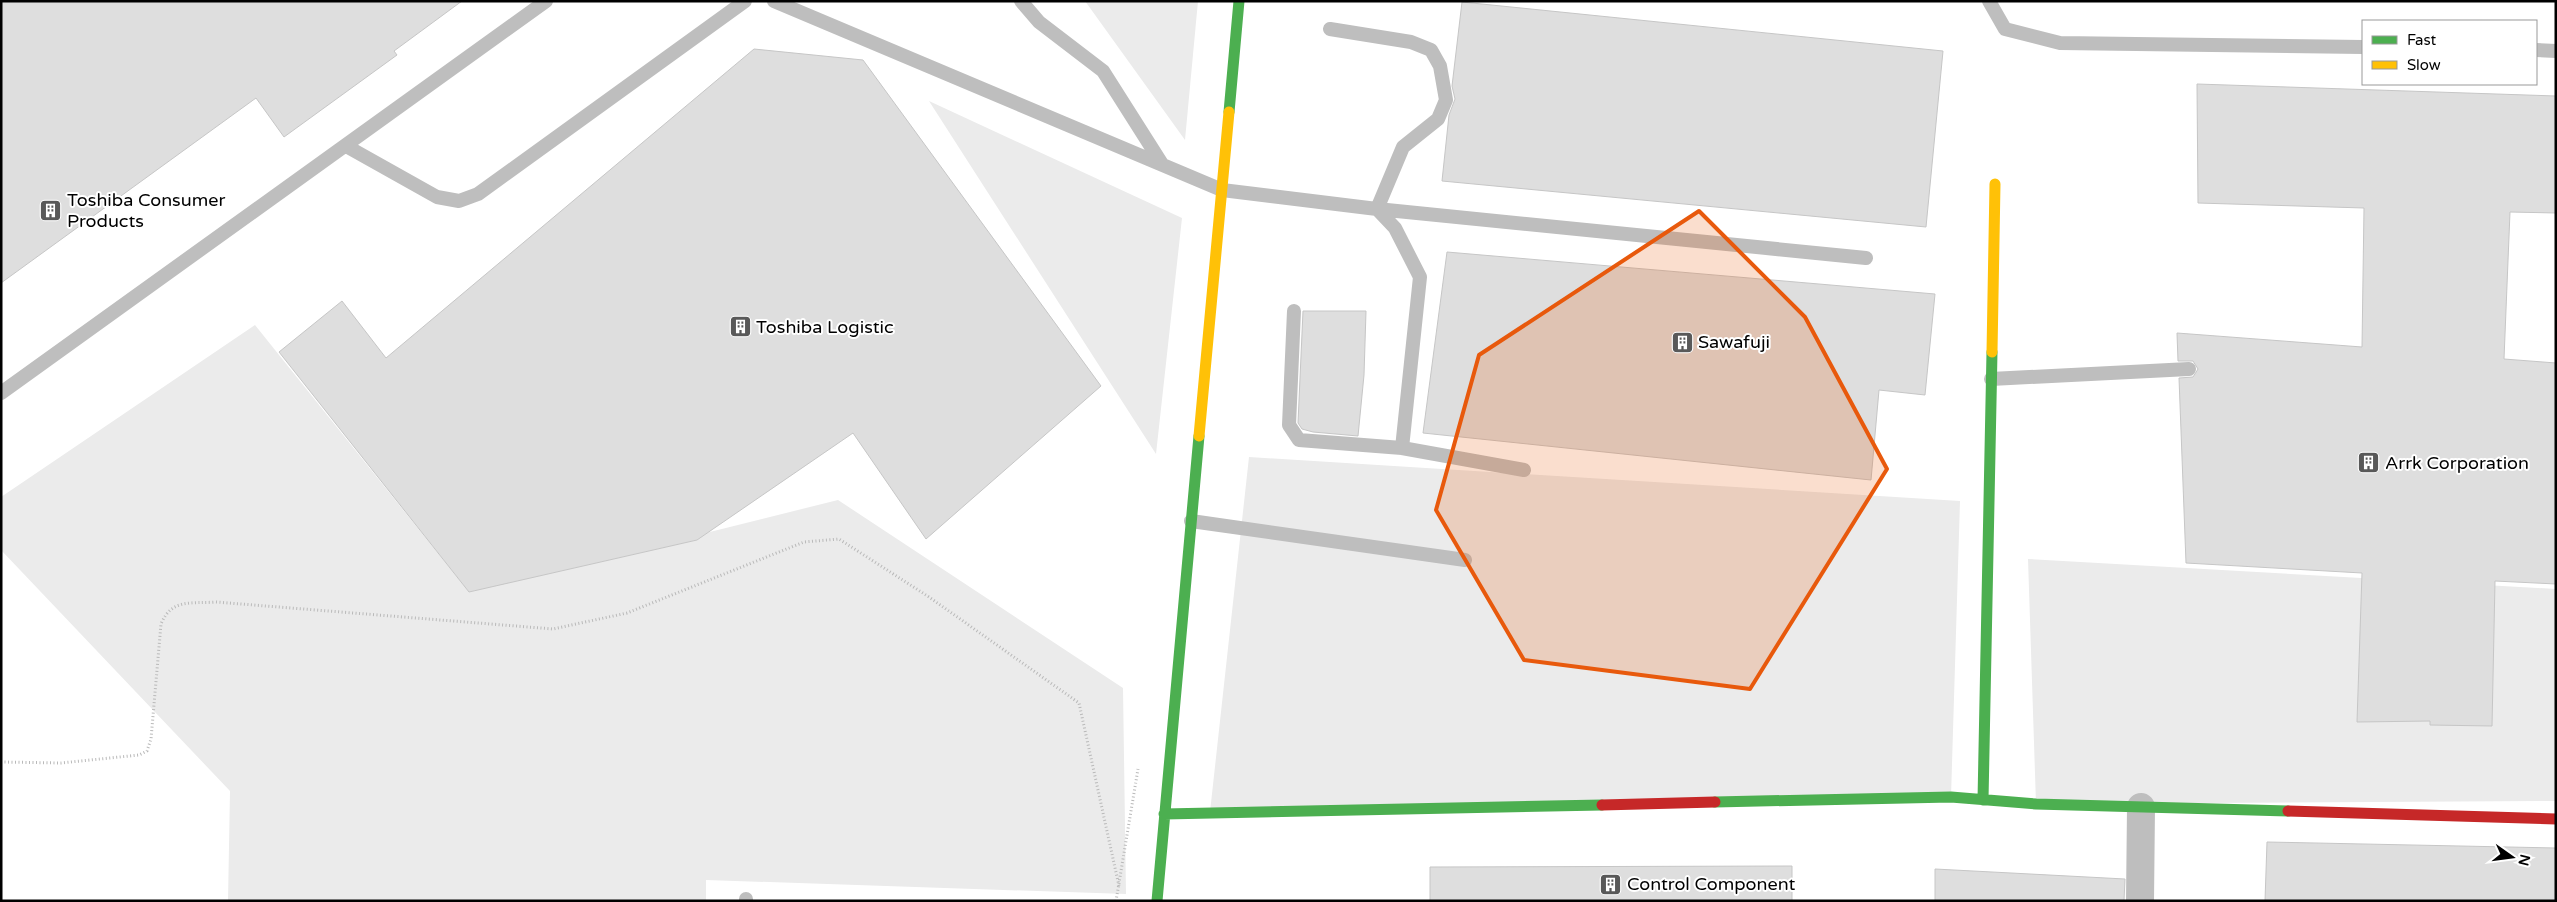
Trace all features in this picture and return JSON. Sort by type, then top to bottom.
[{"type":"street","points":[[1157,901],[1239,1]]},
{"type":"street","points":[[1983,800],[1995,184]]},
{"type":"street","points":[[1164,814],[1941,798],[2142,808],[2556,819]]},
{"type":"street","points":[[2140,901],[2142,808]]},
{"type":"lane","points":[[1,394],[546,1]]},
{"type":"lane","points":[[346,146],[437,196],[459,200],[478,194],[745,1]]},
{"type":"lane","points":[[774,1],[1222,190],[1377,209],[1866,258]]},
{"type":"lane","points":[[1021,1],[1039,22],[1103,70],[1162,164]]},
{"type":"lane","points":[[1989,1],[2005,29],[2060,43],[2362,48]]},
{"type":"lane","points":[[1330,29],[1411,42],[1431,50],[1440,66],[1446,100],[1438,119],[1403,147],[1377,209]]},
{"type":"lane","points":[[2537,50],[2556,51]]},
{"type":"lane","points":[[1377,209],[1395,228],[1420,278],[1402,448]]},
{"type":"lane","points":[[1294,311],[1289,425],[1299,440],[1402,448],[1524,470]]},
{"type":"lane","points":[[1991,379],[2189,369]]},
{"type":"lane","points":[[1191,521],[1465,560]]},
{"type":"path","points":[[1,762],[61,763],[139,755],[146,751],[151,739],[161,624],[167,611],[178,604],[216,602],[553,629],[627,613],[804,542],[839,539],[929,597],[1079,703],[1119,886]]},
{"type":"highlighted area","points":[[1699,211],[1805,317],[1887,469],[1750,689],[1524,660],[1436,510],[1479,355]]},
{"type":"shaded area","points":[[1085,1],[1198,1],[1185,140]]},
{"type":"shaded area","points":[[929,101],[1182,218],[1156,454]]},
{"type":"shaded area","points":[[255,325],[469,592],[838,500],[1123,688],[1126,894],[706,880],[706,901],[228,901],[230,791],[1,550],[1,497]]},
{"type":"shaded area","points":[[1249,457],[1960,501],[1951,797],[1210,812]]},
{"type":"shaded area","points":[[2028,559],[2556,589],[2556,801],[2036,804]]},
{"type":"building","name":"Toshiba Consumer Products","points":[[1,1],[462,1],[394,51],[397,55],[284,137],[256,98],[1,283]]},
{"type":"building","points":[[1462,2],[1943,51],[1926,227],[1442,181],[1449,115],[1455,99],[1452,86]]},
{"type":"building","name":"Toshiba Logistic","points":[[754,49],[863,60],[1101,386],[926,539],[853,433],[697,540],[469,592],[279,352],[342,301],[386,358]]},
{"type":"building","points":[[2197,84],[2556,96],[2556,213],[2510,212],[2504,359],[2556,363],[2556,584],[2495,581],[2492,726],[2430,725],[2430,721],[2357,722],[2362,573],[2186,563],[2179,378],[2193,377],[2198,369],[2193,361],[2178,361],[2177,333],[2362,347],[2364,208],[2198,203]]},
{"type":"building","name":"Sawafuji","points":[[1447,252],[1935,294],[1925,395],[1879,390],[1871,480],[1423,433]]},
{"type":"building","points":[[1303,311],[1366,311],[1364,375],[1358,436],[1313,432],[1302,429],[1298,423]]},
{"type":"building","points":[[2267,842],[2556,848],[2556,901],[2265,901]]},
{"type":"building","name":"Control Component","points":[[1792,866],[1792,901],[1430,901],[1430,867]]},
{"type":"building","points":[[1935,869],[2125,879],[2124,901],[1935,901]]},
{"type":"traffic: fast","points":[[1229,112],[1239,1]]},
{"type":"traffic: fast","points":[[1983,800],[1992,352]]},
{"type":"traffic: fast","points":[[1157,901],[1199,436]]},
{"type":"traffic: fast","points":[[1715,802],[1951,797],[2036,804],[2288,811]]},
{"type":"traffic: fast","points":[[1164,814],[1602,805]]},
{"type":"traffic: slow","points":[[1199,436],[1229,112]]},
{"type":"traffic: slow","points":[[1992,352],[1995,184]]},
{"type":"traffic: jam","points":[[1602,805],[1715,802]]},
{"type":"traffic: jam","points":[[2288,811],[2556,819]]},
{"type":"place","name":"Toshiba Consumer Products","points":[[51,210]]},
{"type":"place","name":"Toshiba Logistic","points":[[740,327]]},
{"type":"place","name":"Sawafuji","points":[[1682,342]]},
{"type":"place","name":"Arrk Corporation","points":[[2369,463]]},
{"type":"place","name":"Control Component","points":[[1611,884]]}]
